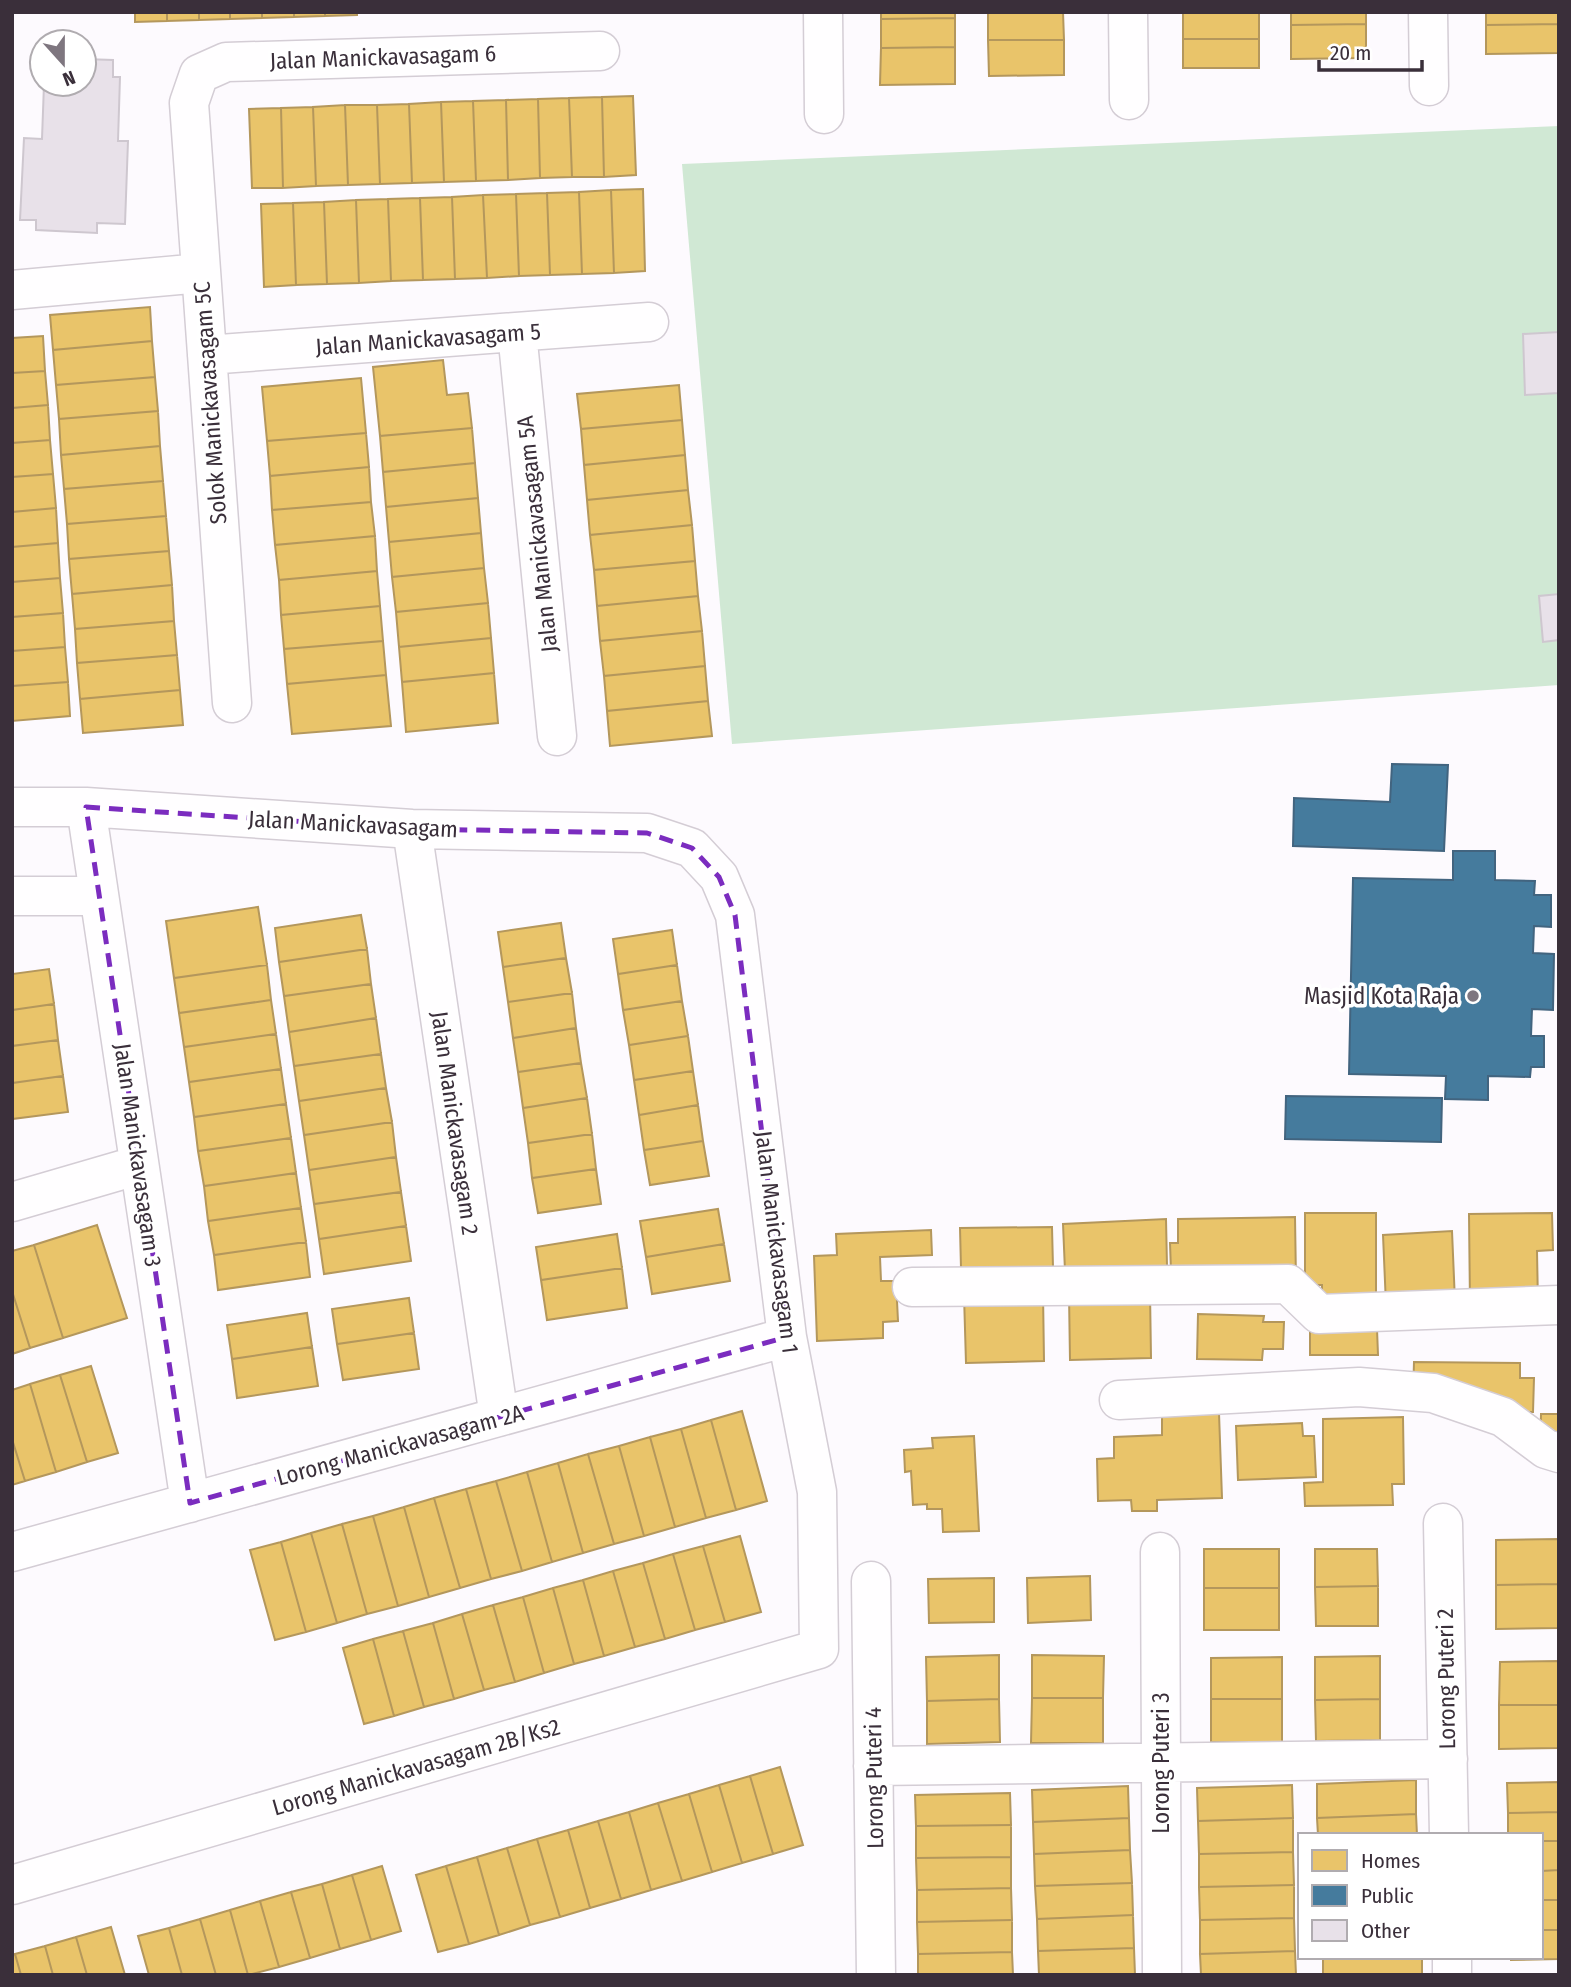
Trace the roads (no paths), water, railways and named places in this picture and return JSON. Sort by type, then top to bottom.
[{"type":"street","points":[[823,12],[824,114]]},
{"type":"street","points":[[1128,12],[1129,100]]},
{"type":"street","points":[[1428,12],[1429,86]]},
{"type":"street","name":"Jalan Manickavasagam 6","points":[[189,103],[198,74],[226,62],[600,51]]},
{"type":"street","name":"Solok Manickavasagam 5C","points":[[189,103],[232,703]]},
{"type":"street","points":[[12,290],[201,273]]},
{"type":"street","name":"Jalan Manickavasagam 5","points":[[207,355],[649,323]]},
{"type":"street","name":"Jalan Manickavasagam 5A","points":[[517,332],[557,736]]},
{"type":"street","name":"Jalan Manickavasagam","points":[[12,807],[86,807],[412,829],[647,833],[692,848]]},
{"type":"street","name":"Jalan Manickavasagam 3","points":[[86,807],[190,1503]]},
{"type":"street","name":"Jalan Manickavasagam 2","points":[[412,829],[499,1417]]},
{"type":"street","name":"Jalan Manickavasagam 1","points":[[692,848],[719,877],[736,915],[787,1337],[817,1492],[819,1648]]},
{"type":"street","points":[[12,896],[99,896]]},
{"type":"street","points":[[12,1202],[139,1166]]},
{"type":"street","points":[[912,1287],[1288,1284],[1319,1314],[1559,1305]]},
{"type":"street","name":"Lorong Manickavasagam 2A","points":[[12,1552],[787,1337]]},
{"type":"street","points":[[1119,1400],[1359,1387],[1433,1393],[1503,1417],[1546,1449],[1559,1453]]},
{"type":"street","name":"Lorong Puteri 2","points":[[1443,1523],[1449,1833]]},
{"type":"street","name":"Lorong Puteri 3","points":[[1160,1552],[1162,1975]]},
{"type":"street","name":"Lorong Puteri 4","points":[[871,1581],[876,1975]]},
{"type":"street","name":"Lorong Manickavasagam 2B/Ks2","points":[[12,1885],[819,1648]]},
{"type":"street","points":[[873,1766],[1448,1759]]},
{"type":"place","name":"Masjid Kota Raja","points":[[1473,996]]}]
